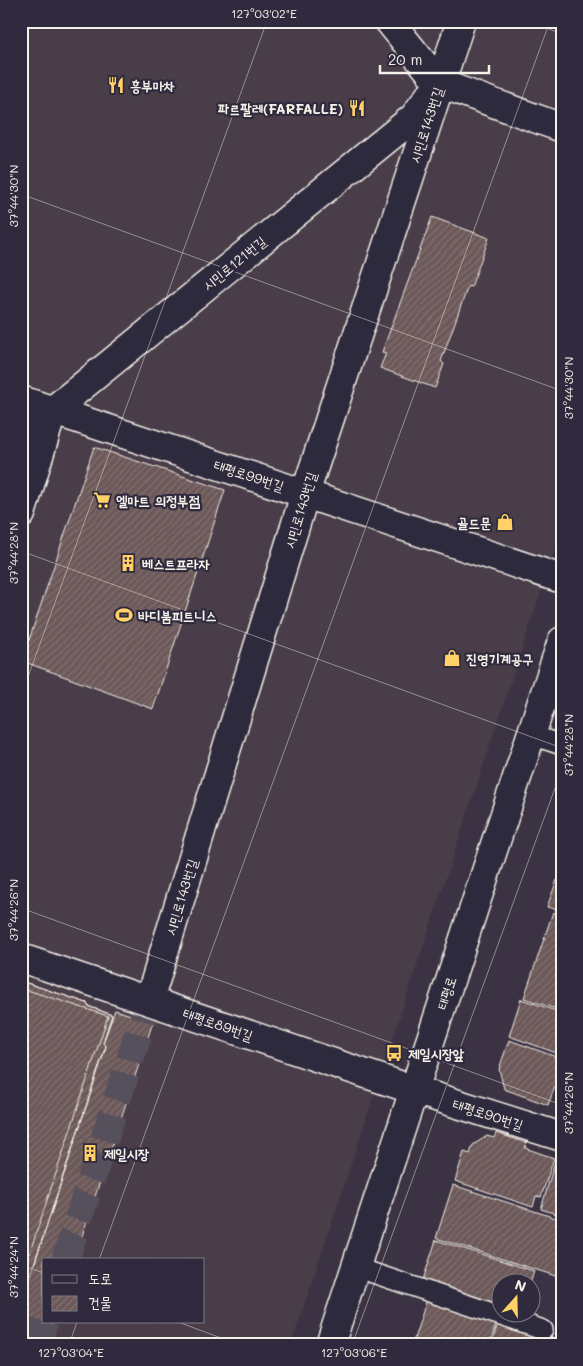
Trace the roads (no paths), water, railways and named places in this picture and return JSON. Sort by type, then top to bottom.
[{"type":"street","points":[[389,21],[439,83],[562,128]]},
{"type":"street","name":"시민로143번길","points":[[149,1001],[305,494],[461,21]]},
{"type":"street","name":"시민로121번길","points":[[21,436],[414,117],[439,83]]},
{"type":"street","name":"태평로99번길","points":[[21,400],[562,579]]},
{"type":"street","points":[[21,514],[53,410]]},
{"type":"street","name":"태평로","points":[[330,1345],[562,641]]},
{"type":"street","name":"태평로89번길","points":[[21,958],[414,1090]]},
{"type":"street","name":"태평로90번길","points":[[414,1090],[562,1137]]},
{"type":"lane","points":[[531,735],[562,745]]},
{"type":"lane","points":[[355,1267],[543,1330]]},
{"type":"tunnel","points":[[66,1258],[149,1001]]},
{"type":"tunnel","points":[[37,1345],[43,1324]]},
{"type":"place","name":"흥부마차","points":[[116,85]]},
{"type":"place","name":"파르팔레(FARFALLE)","points":[[357,108]]},
{"type":"place","name":"엘마트 의정부점","points":[[102,500]]},
{"type":"place","name":"골드문","points":[[505,522]]},
{"type":"place","name":"베스트프라자","points":[[128,563]]},
{"type":"place","name":"바디붐피트니스","points":[[124,615]]},
{"type":"place","name":"진영기계공구","points":[[452,658]]},
{"type":"place","name":"제일시장앞","points":[[394,1053]]},
{"type":"place","name":"제일시장","points":[[90,1153]]}]
